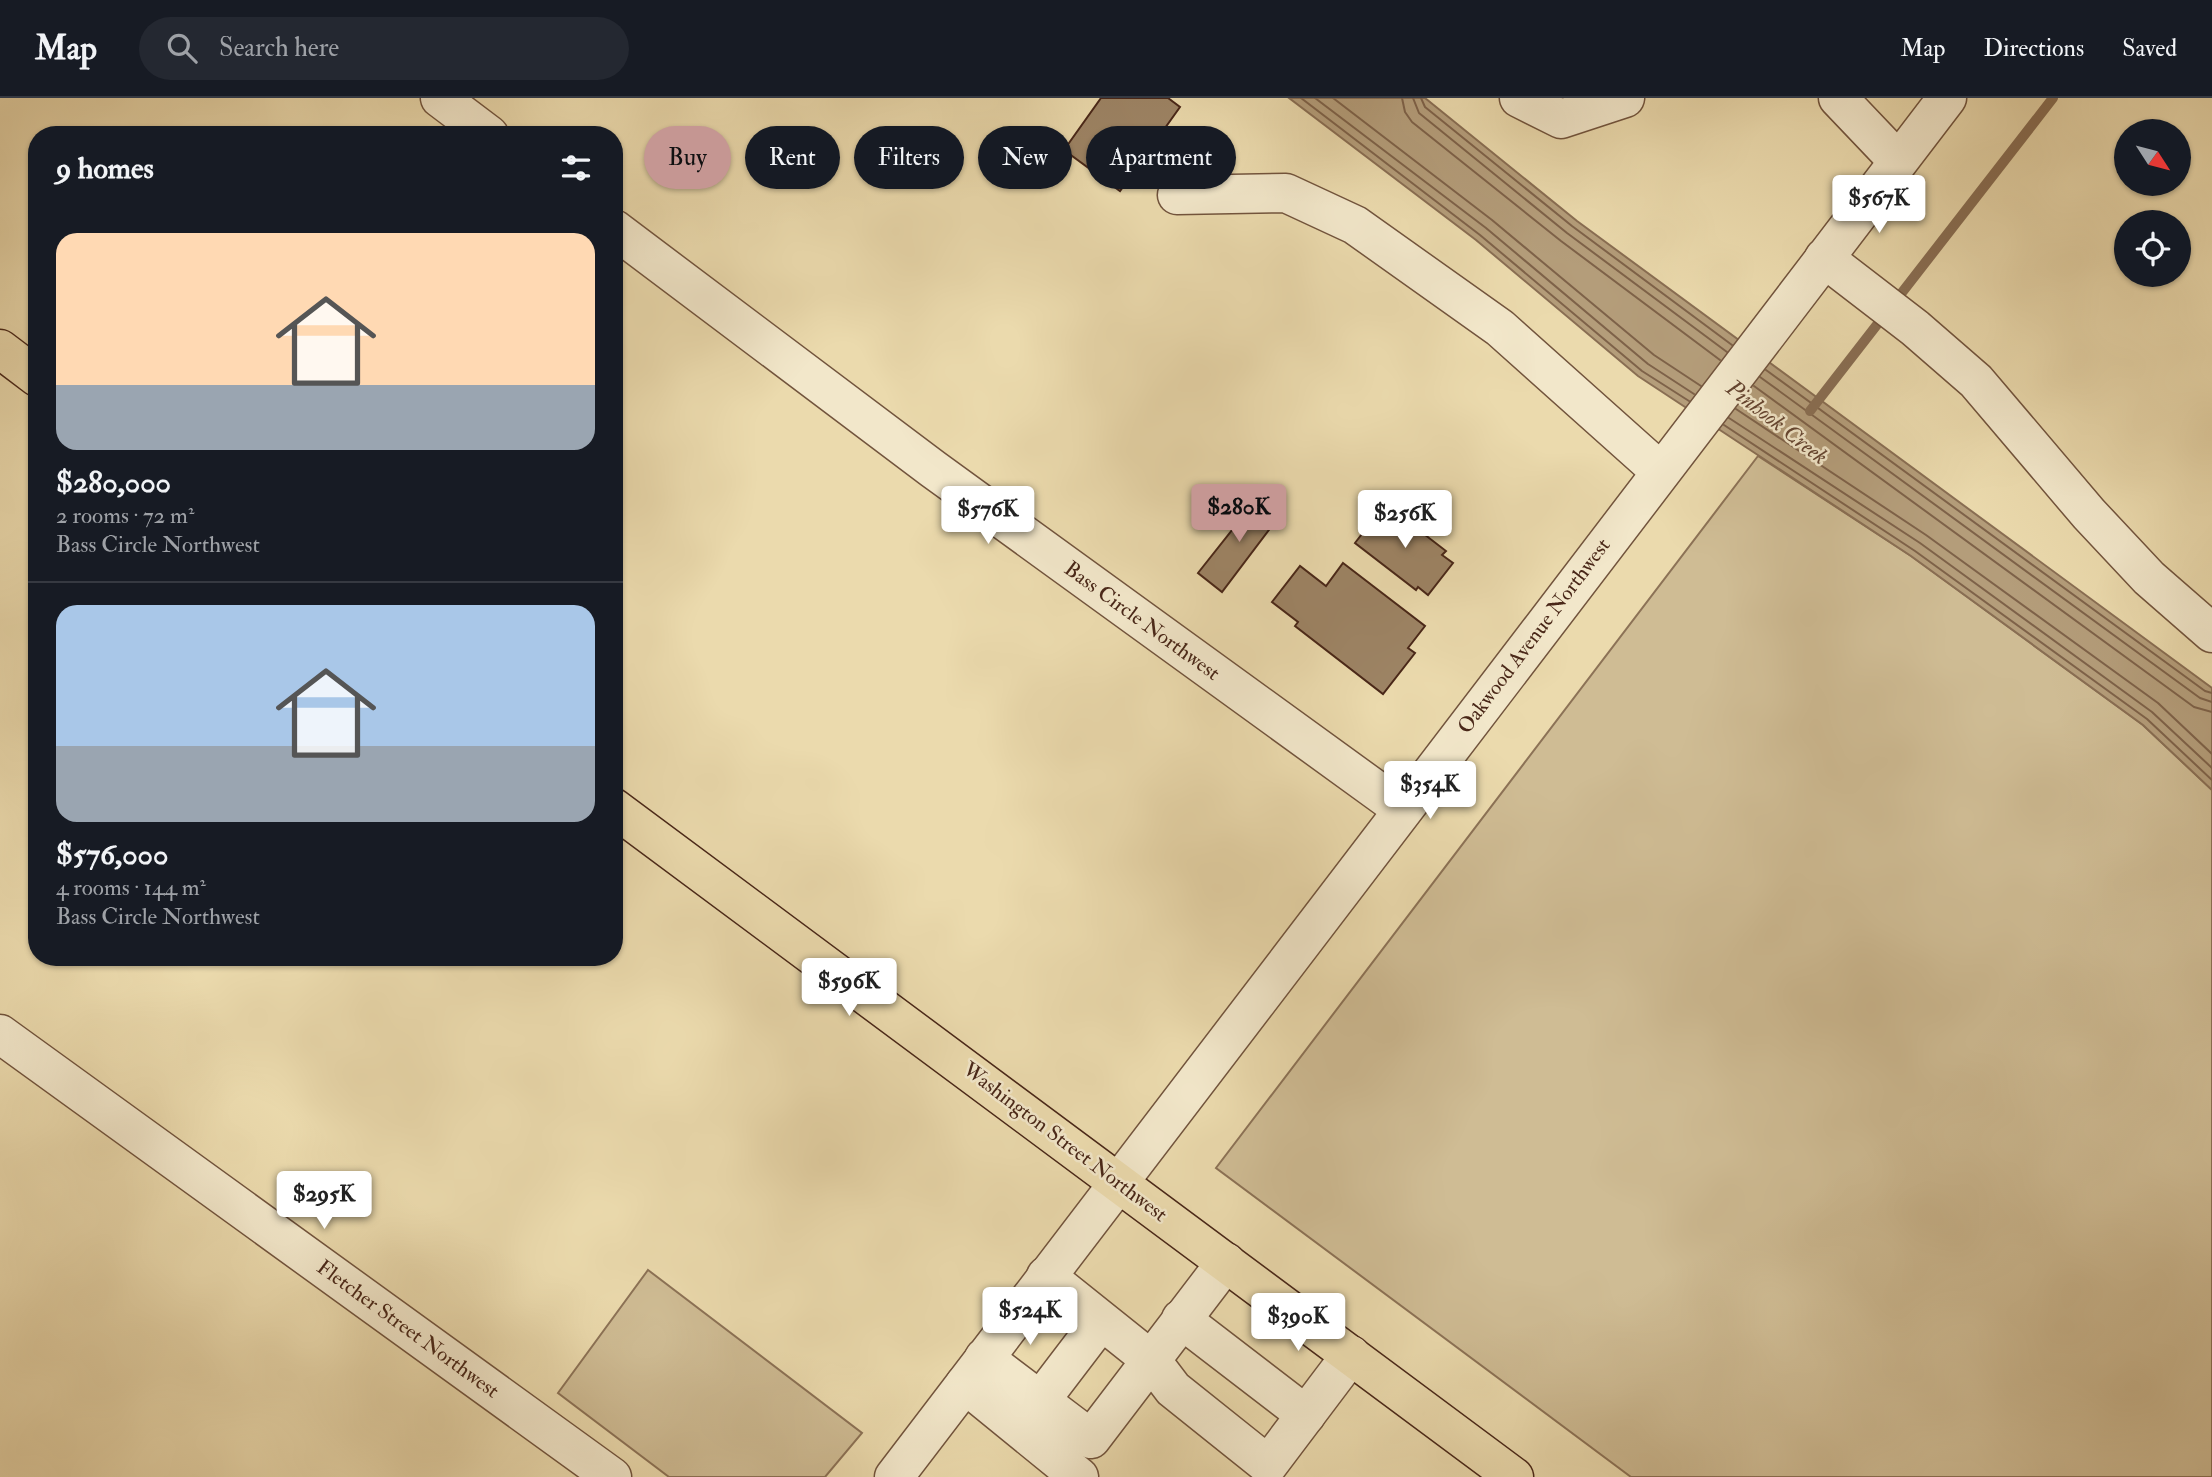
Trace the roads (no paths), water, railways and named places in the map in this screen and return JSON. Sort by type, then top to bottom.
[{"type":"main road","points":[[0,349],[28,370]]},
{"type":"main road","name":"Washington Street Northwest","points":[[623,815],[1514,1477]]},
{"type":"street","points":[[440,98],[477,126]]},
{"type":"street","points":[[1519,98],[1561,119],[1625,98]]},
{"type":"street","points":[[1838,98],[1898,162]]},
{"type":"street","name":"Oakwood Avenue Northwest","points":[[894,1477],[1947,98]]},
{"type":"street","points":[[1177,195],[1286,193],[1355,225],[1500,328],[1660,471]]},
{"type":"street","name":"Bass Circle Northwest","points":[[623,236],[933,469],[1402,809]]},
{"type":"street","points":[[1824,258],[1914,328],[1976,382],[2089,514],[2149,578],[2212,633]]},
{"type":"street","name":"Fletcher Street Northwest","points":[[0,1034],[612,1477]]},
{"type":"street","points":[[974,1371],[1040,1401],[1091,1440],[1226,1262]]},
{"type":"street","points":[[1046,1276],[1151,1360],[1173,1389],[1268,1465],[1351,1355]]},
{"type":"street","points":[[1181,1319],[1306,1415]]},
{"type":"street","points":[[1040,1401],[1101,1321]]},
{"type":"street","points":[[974,1371],[1079,1477]]},
{"type":"water","name":"Pinhook Creek","points":[[1289,98],[1425,98],[1577,221],[2212,688],[2212,790],[2143,725],[1911,556],[1638,376],[1476,240]]},
{"type":"waterway","points":[[1810,411],[2053,98]]}]
